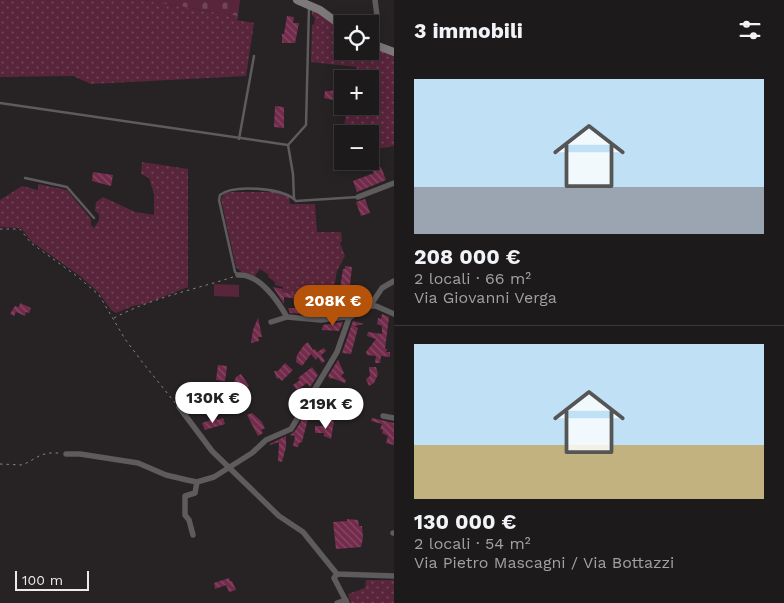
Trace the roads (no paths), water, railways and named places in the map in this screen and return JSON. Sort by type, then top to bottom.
[{"type":"street","points":[[297,0],[320,10],[334,20]]},
{"type":"street","points":[[375,0],[377,15]]},
{"type":"street","points":[[379,46],[394,52]]},
{"type":"street","points":[[358,197],[394,183]]},
{"type":"street","points":[[238,275],[247,275],[269,291],[287,317]]},
{"type":"street","points":[[370,306],[382,288],[394,280]]},
{"type":"street","points":[[66,454],[80,454],[138,463],[166,476],[197,482],[214,477],[252,453],[266,440],[291,429],[337,352],[349,318],[363,308],[370,306],[376,306],[394,314]]},
{"type":"street","points":[[271,322],[287,317],[321,320],[349,318]]},
{"type":"street","points":[[179,407],[204,441],[229,468],[279,516],[303,532],[337,574],[394,576]]},
{"type":"street","points":[[383,416],[394,418]]},
{"type":"street","points":[[193,536],[189,520],[185,515],[185,496],[195,493],[197,482]]},
{"type":"street","points":[[337,574],[334,578],[346,602],[337,603]]},
{"type":"lane","points":[[288,145],[306,125],[309,4]]},
{"type":"lane","points":[[239,139],[254,56]]},
{"type":"lane","points":[[0,103],[288,145]]},
{"type":"lane","points":[[288,145],[293,174],[294,199]]},
{"type":"lane","points":[[25,178],[67,187],[94,218]]},
{"type":"lane","points":[[238,275],[235,272],[219,200],[220,195],[230,189],[275,190],[289,194],[296,201],[300,202],[358,197]]}]
